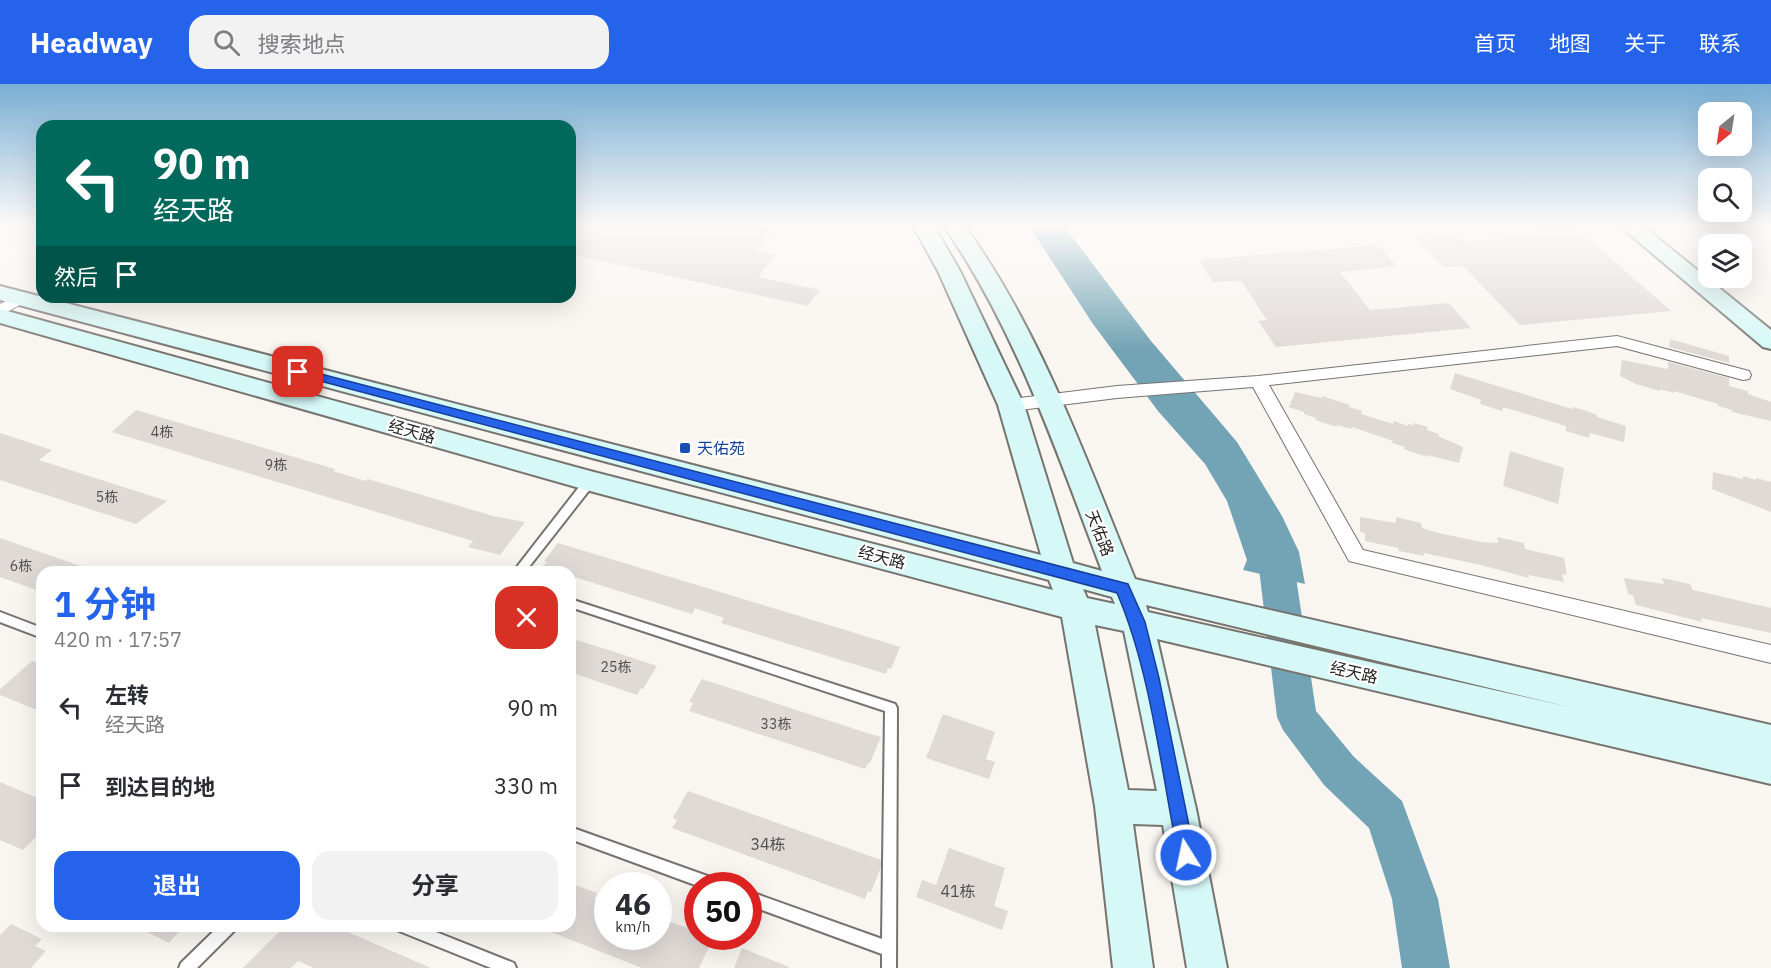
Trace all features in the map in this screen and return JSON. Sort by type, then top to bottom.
[{"type":"main road","points":[[947,267],[1011,405],[1061,573],[1076,608],[1113,806],[1133,968]]},
{"type":"main road","name":"天佑路","points":[[982,267],[1049,400],[1137,622],[1178,810],[1207,968]]},
{"type":"main road","points":[[1680,267],[1771,342]]},
{"type":"main road","name":"经天路","points":[[5,305],[590,481],[1076,608],[1766,750]]},
{"type":"main road","name":"经天路","points":[[5,305],[1766,750]]},
{"type":"main road","points":[[1113,806],[1178,810]]},
{"type":"street","points":[[1011,405],[1117,392],[1258,381],[1617,341],[1743,375]]},
{"type":"street","points":[[1258,381],[1356,556],[1771,654]]},
{"type":"lane","points":[[523,566],[590,481]]},
{"type":"lane","points":[[576,605],[891,708],[889,968]]},
{"type":"lane","points":[[0,617],[36,631]]},
{"type":"lane","points":[[576,835],[684,874]]},
{"type":"lane","points":[[762,903],[889,949]]},
{"type":"lane","points":[[186,968],[223,932]]},
{"type":"lane","points":[[419,932],[509,968]]},
{"type":"water","points":[[1056,267],[1095,267],[1151,341],[1237,442],[1282,516],[1299,552],[1305,584],[1243,570],[1247,560],[1227,501],[1205,464],[1158,411],[1093,324]]},
{"type":"building","points":[[631,267],[766,267],[758,277],[820,290],[808,306]]},
{"type":"building","points":[[1204,267],[1385,267],[1340,272],[1370,310],[1449,303],[1471,328],[1276,347],[1258,321],[1267,320],[1241,281],[1213,282]]},
{"type":"building","points":[[1464,267],[1621,267],[1671,311],[1520,325]]},
{"type":"building","points":[[1670,339],[1729,356],[1729,363],[1669,347]]},
{"type":"building","points":[[1622,360],[1668,369],[1668,362],[1729,378],[1729,386],[1748,391],[1748,394],[1771,402],[1771,421],[1732,412],[1718,404],[1674,391],[1674,393],[1660,389],[1660,391],[1636,384],[1620,376]]},
{"type":"building","points":[[1455,373],[1572,409],[1573,407],[1587,411],[1597,417],[1626,426],[1624,442],[1590,433],[1589,438],[1566,431],[1566,426],[1503,407],[1502,411],[1480,404],[1481,400],[1450,389]]},
{"type":"building","points":[[1295,392],[1321,398],[1322,396],[1350,405],[1349,407],[1362,411],[1361,414],[1393,424],[1394,421],[1408,426],[1414,423],[1428,427],[1427,430],[1463,447],[1459,463],[1428,455],[1427,457],[1404,449],[1405,447],[1392,443],[1393,441],[1352,427],[1351,429],[1337,425],[1337,427],[1315,420],[1316,418],[1304,412],[1289,407]]},
{"type":"building","points":[[136,410],[335,469],[333,471],[366,481],[368,479],[493,516],[525,522],[500,555],[468,547],[473,541],[112,432]]},
{"type":"building","points":[[0,433],[52,450],[39,460],[167,501],[136,524],[0,480]]},
{"type":"building","points":[[1510,451],[1564,468],[1558,504],[1503,486]]},
{"type":"building","points":[[1713,472],[1743,479],[1743,476],[1771,482],[1771,512],[1712,489]]},
{"type":"building","points":[[1360,517],[1396,523],[1396,517],[1421,523],[1422,528],[1438,533],[1482,542],[1498,543],[1497,537],[1524,543],[1525,549],[1564,558],[1567,575],[1562,574],[1564,582],[1528,575],[1529,578],[1424,553],[1424,556],[1399,551],[1398,548],[1365,541],[1365,533],[1360,532]]},
{"type":"building","points":[[0,538],[80,566],[36,566],[36,590],[0,577]]},
{"type":"building","points":[[558,543],[900,647],[891,669],[888,668],[886,674],[721,623],[724,618],[695,608],[692,614],[576,578],[576,566],[543,566],[547,562],[544,561]]},
{"type":"building","points":[[1624,578],[1664,584],[1662,578],[1690,584],[1693,590],[1771,608],[1771,633],[1701,618],[1702,622],[1636,605],[1633,595],[1628,594]]},
{"type":"building","points":[[576,640],[657,666],[637,695],[576,674]]},
{"type":"building","points":[[32,661],[36,663],[36,710],[0,695],[0,689]]},
{"type":"building","points":[[702,679],[881,737],[865,769],[689,711],[693,703],[689,702]]},
{"type":"building","points":[[943,714],[995,732],[986,759],[995,762],[989,779],[926,758]]},
{"type":"building","points":[[0,782],[36,797],[36,837],[23,850],[0,840]]},
{"type":"building","points":[[688,791],[881,860],[881,867],[871,892],[868,891],[865,899],[672,828],[677,820],[673,818]]},
{"type":"building","points":[[949,848],[1005,868],[994,906],[1008,911],[1002,930],[916,897],[922,880],[936,885]]},
{"type":"building","points":[[576,885],[594,892],[594,949],[551,932],[576,932]]},
{"type":"building","points":[[672,922],[684,927],[684,950],[707,950],[699,968],[642,968],[596,950],[672,950]]},
{"type":"building","points":[[11,924],[42,939],[35,946],[46,951],[31,968],[0,968],[0,935]]},
{"type":"building","points":[[147,932],[179,932],[169,943]]},
{"type":"building","points":[[279,932],[348,932],[431,968],[314,968],[298,961],[291,968],[243,968]]},
{"type":"building","points":[[741,950],[747,950],[789,967],[789,968],[734,968]]},
{"type":"waterway","points":[[1266,532],[1273,544],[1297,717],[1339,771],[1387,816],[1415,899],[1426,968]]},
{"type":"place","name":"天佑苑","points":[[685,448]]},
{"type":"route","points":[[298,372],[1123,588],[1137,622],[1151,678],[1186,855]]}]
